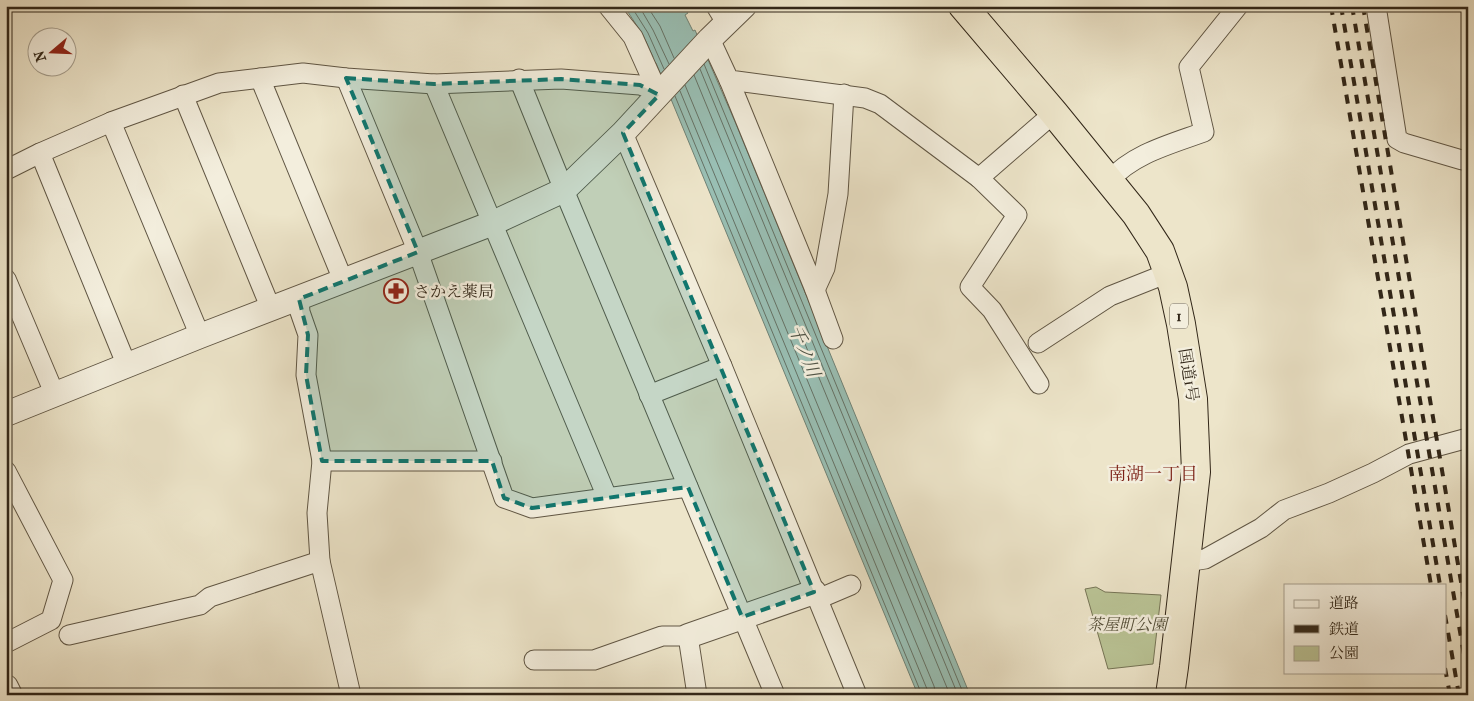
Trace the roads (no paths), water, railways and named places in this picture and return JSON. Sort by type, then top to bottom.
[{"type":"highway","name":"国道1号","points":[[963,6],[1054,113],[1136,214],[1160,251],[1168,273],[1181,324],[1195,419],[1196,472],[1170,695]]},
{"type":"street","points":[[608,6],[633,37],[659,95]]},
{"type":"street","points":[[6,414],[200,336],[493,223],[564,190],[659,95],[718,23],[744,6]]},
{"type":"street","points":[[1109,181],[1118,170],[1148,153],[1204,132],[1189,67],[1238,6]]},
{"type":"street","points":[[1376,6],[1397,139],[1404,143],[1462,160],[1468,160]]},
{"type":"street","points":[[718,23],[729,80],[833,339]]},
{"type":"street","points":[[6,170],[111,122],[183,95],[220,83],[303,73],[434,84],[520,79],[562,79],[640,85],[652,89],[659,95]]},
{"type":"street","points":[[260,78],[343,280]]},
{"type":"street","points":[[346,78],[418,252],[504,498],[532,508],[688,487]]},
{"type":"street","points":[[520,79],[564,190],[775,695]]},
{"type":"street","points":[[729,80],[844,94],[865,98],[880,104],[979,178],[1017,215],[970,287],[992,310],[1039,384]]},
{"type":"street","points":[[434,84],[607,497]]},
{"type":"street","points":[[814,290],[825,268],[838,194],[844,94]]},
{"type":"street","points":[[183,95],[271,309]]},
{"type":"street","points":[[979,178],[1054,113]]},
{"type":"street","points":[[111,122],[200,336]]},
{"type":"street","points":[[623,133],[722,366],[857,695]]},
{"type":"street","points":[[40,153],[127,366]]},
{"type":"street","points":[[1038,344],[1110,296],[1168,273]]},
{"type":"street","points":[[6,279],[55,395]]},
{"type":"street","points":[[299,299],[300,312],[308,335],[306,375],[322,461],[317,513],[320,561],[351,695]]},
{"type":"street","points":[[649,395],[722,366]]},
{"type":"street","points":[[1186,562],[1204,560],[1260,528],[1284,510],[1373,473],[1409,454],[1468,438]]},
{"type":"street","points":[[322,461],[492,461]]},
{"type":"street","points":[[6,471],[62,580],[51,620],[6,643]]},
{"type":"street","points":[[69,636],[200,605],[210,597],[320,561]]},
{"type":"street","points":[[534,660],[594,660],[662,636],[688,636],[742,617],[852,585]]},
{"type":"street","points":[[688,636],[697,695]]},
{"type":"water","name":"千ノ川","points":[[624,6],[684,6],[688,13],[685,15],[693,31],[695,30],[736,124],[970,695],[918,695],[656,63],[654,63],[643,35]]},
{"type":"railway","points":[[1331,6],[1431,584]]},
{"type":"railway","points":[[1341,6],[1440,584]]},
{"type":"railway","points":[[1352,6],[1468,678]]},
{"type":"railway","points":[[1363,6],[1468,623]]},
{"type":"railway","points":[[1446,621],[1459,695]]},
{"type":"railway","points":[[1446,673],[1450,695]]},
{"type":"place","name":"さかえ薬局","points":[[396,291]]},
{"type":"district","name":"南湖一丁目","points":[[1153,474]]},
{"type":"park label","name":"茶屋町公園","points":[[1127,624]]}]
